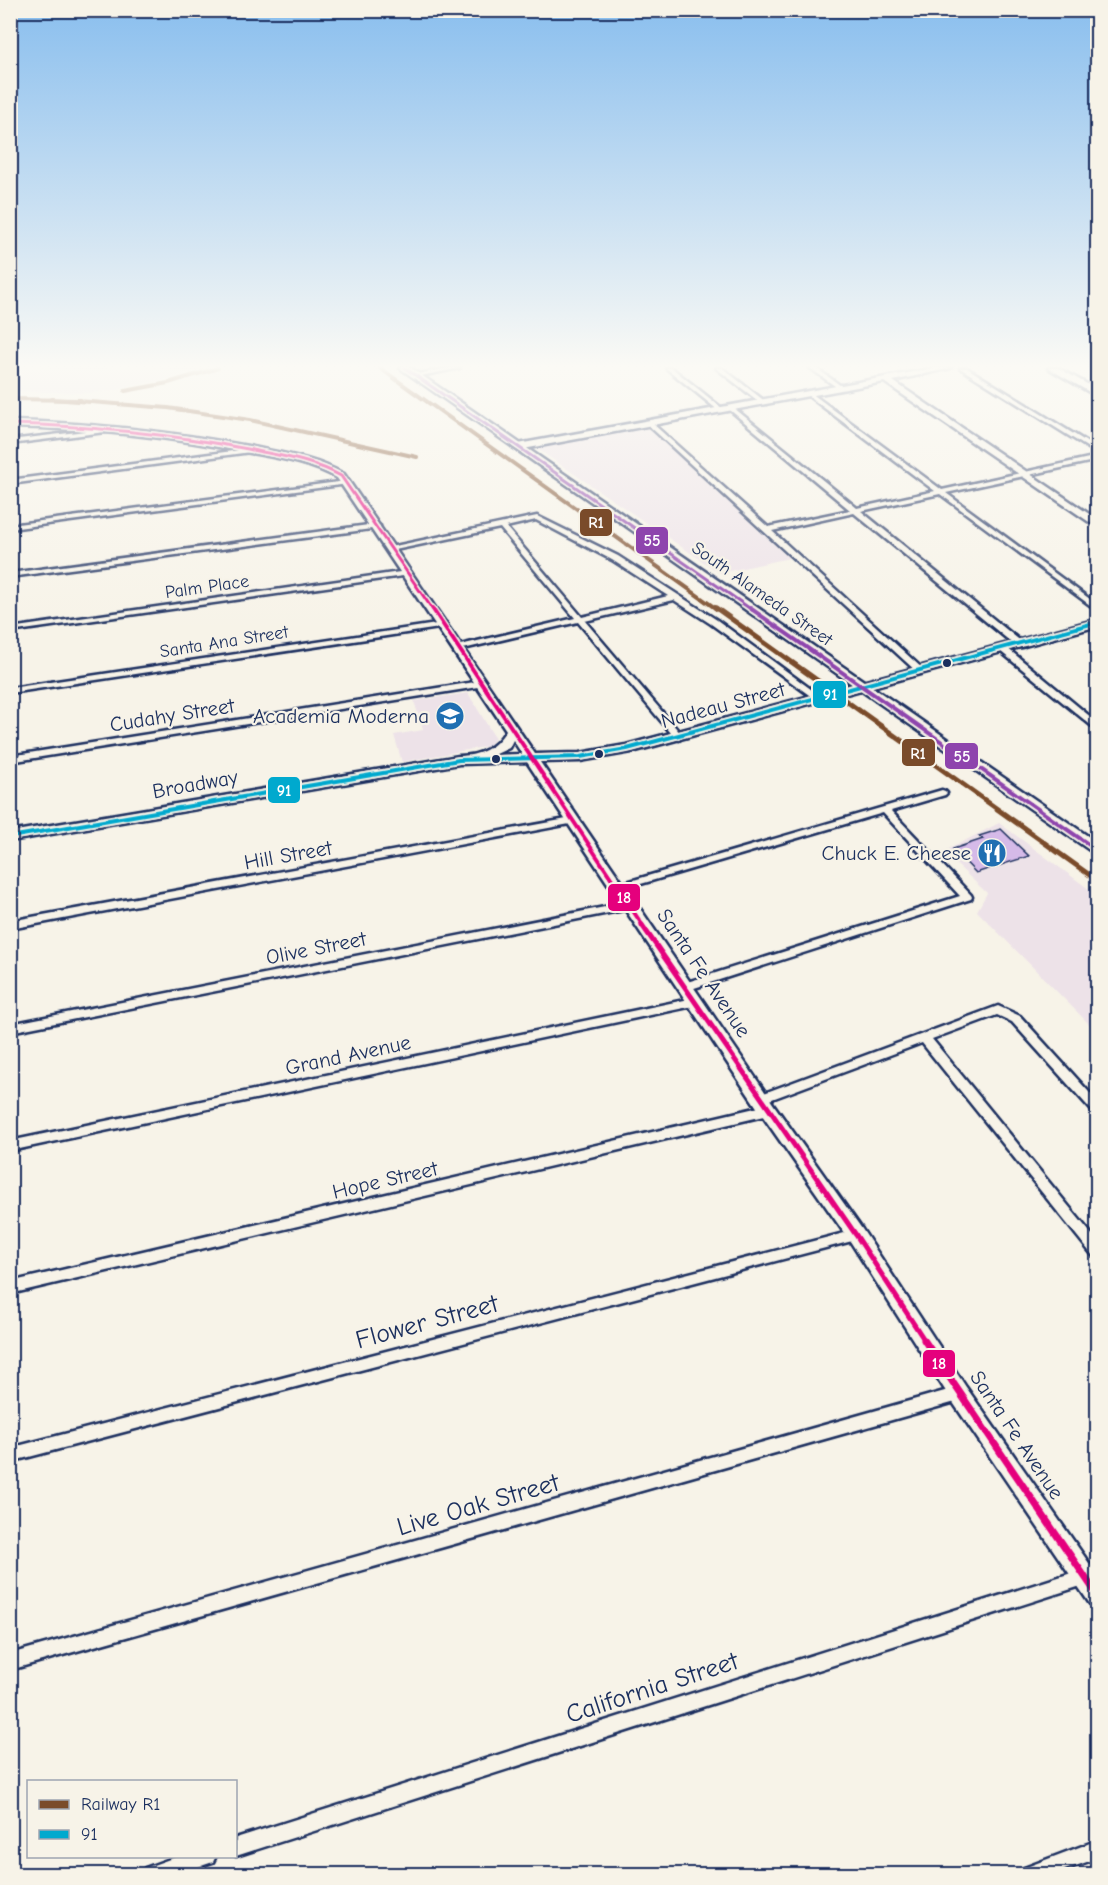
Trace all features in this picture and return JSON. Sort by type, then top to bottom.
[{"type":"main road","name":"Santa Fe Avenue","points":[[282,456],[318,464],[341,476],[459,648],[529,758],[694,1002],[856,1235],[959,1394],[1098,1596]]},
{"type":"main road","name":"South Alameda Street","points":[[531,456],[1098,850]]},
{"type":"main road","points":[[998,456],[1098,525]]},
{"type":"main road","name":"Nadeau Street","points":[[529,758],[597,755],[679,737],[1098,622]]},
{"type":"main road","points":[[478,758],[504,745],[512,731]]},
{"type":"main road","name":"Broadway","points":[[10,837],[478,758],[529,758]]},
{"type":"street","points":[[10,482],[210,456]]},
{"type":"street","points":[[685,456],[920,670]]},
{"type":"street","points":[[790,456],[1020,645]]},
{"type":"street","points":[[893,456],[1098,609]]},
{"type":"street","points":[[766,530],[1098,458]]},
{"type":"street","points":[[10,527],[346,483]]},
{"type":"street","points":[[390,549],[537,518],[615,558],[714,622],[819,698]]},
{"type":"street","points":[[501,525],[679,737]]},
{"type":"street","points":[[10,575],[376,526]]},
{"type":"street","name":"Palm Place","points":[[10,630],[407,573]]},
{"type":"street","points":[[459,648],[675,597]]},
{"type":"street","name":"Santa Ana Street","points":[[10,691],[443,625]]},
{"type":"street","points":[[1003,649],[1098,728]]},
{"type":"street","name":"Cudahy Street","points":[[10,759],[481,684]]},
{"type":"street","points":[[617,888],[942,793]]},
{"type":"street","points":[[685,987],[967,897],[885,810]]},
{"type":"street","name":"Hill Street","points":[[10,925],[572,821]]},
{"type":"street","name":"Olive Street","points":[[10,1028],[630,906]]},
{"type":"street","name":"Grand Avenue","points":[[10,1146],[694,1002]]},
{"type":"street","name":"Hope Street","points":[[10,1288],[764,1104],[924,1037],[998,1010],[1016,1019],[1098,1110]]},
{"type":"street","points":[[924,1037],[1098,1252]]},
{"type":"street","name":"Flower Street","points":[[10,1455],[856,1235]]},
{"type":"street","name":"Live Oak Street","points":[[10,1662],[959,1394]]},
{"type":"street","name":"California Street","points":[[237,1848],[1084,1576]]},
{"type":"street","points":[[1030,1875],[1098,1850]]},
{"type":"street","points":[[151,1875],[204,1858]]},
{"type":"shaded area","points":[[548,456],[681,456],[789,558],[720,573]]},
{"type":"shaded area","name":"Academia Moderna","points":[[468,693],[495,738],[489,746],[402,762],[394,735],[423,730],[414,701]]},
{"type":"shaded area","points":[[999,823],[1097,895],[1097,1032],[977,911],[987,893],[943,852]]},
{"type":"building","name":"Chuck E. Cheese","points":[[1001,829],[1029,856],[976,873],[953,849],[983,839],[979,836]]},
{"type":"rail line","name":"R1","points":[[412,456],[417,457]]},
{"type":"rail line","name":"R1","points":[[503,456],[1098,881]]},
{"type":"transit line","name":"18","points":[[282,456],[303,460],[341,476],[768,1110],[856,1235],[959,1394],[1098,1596]]},
{"type":"transit line","name":"55","points":[[531,456],[1098,851]]},
{"type":"transit line","name":"91","points":[[10,837],[459,760],[580,757],[627,749],[1098,622]]},
{"type":"place","name":"Academia Moderna","points":[[450,716]]},
{"type":"place","name":"Chuck E. Cheese","points":[[992,853]]}]
